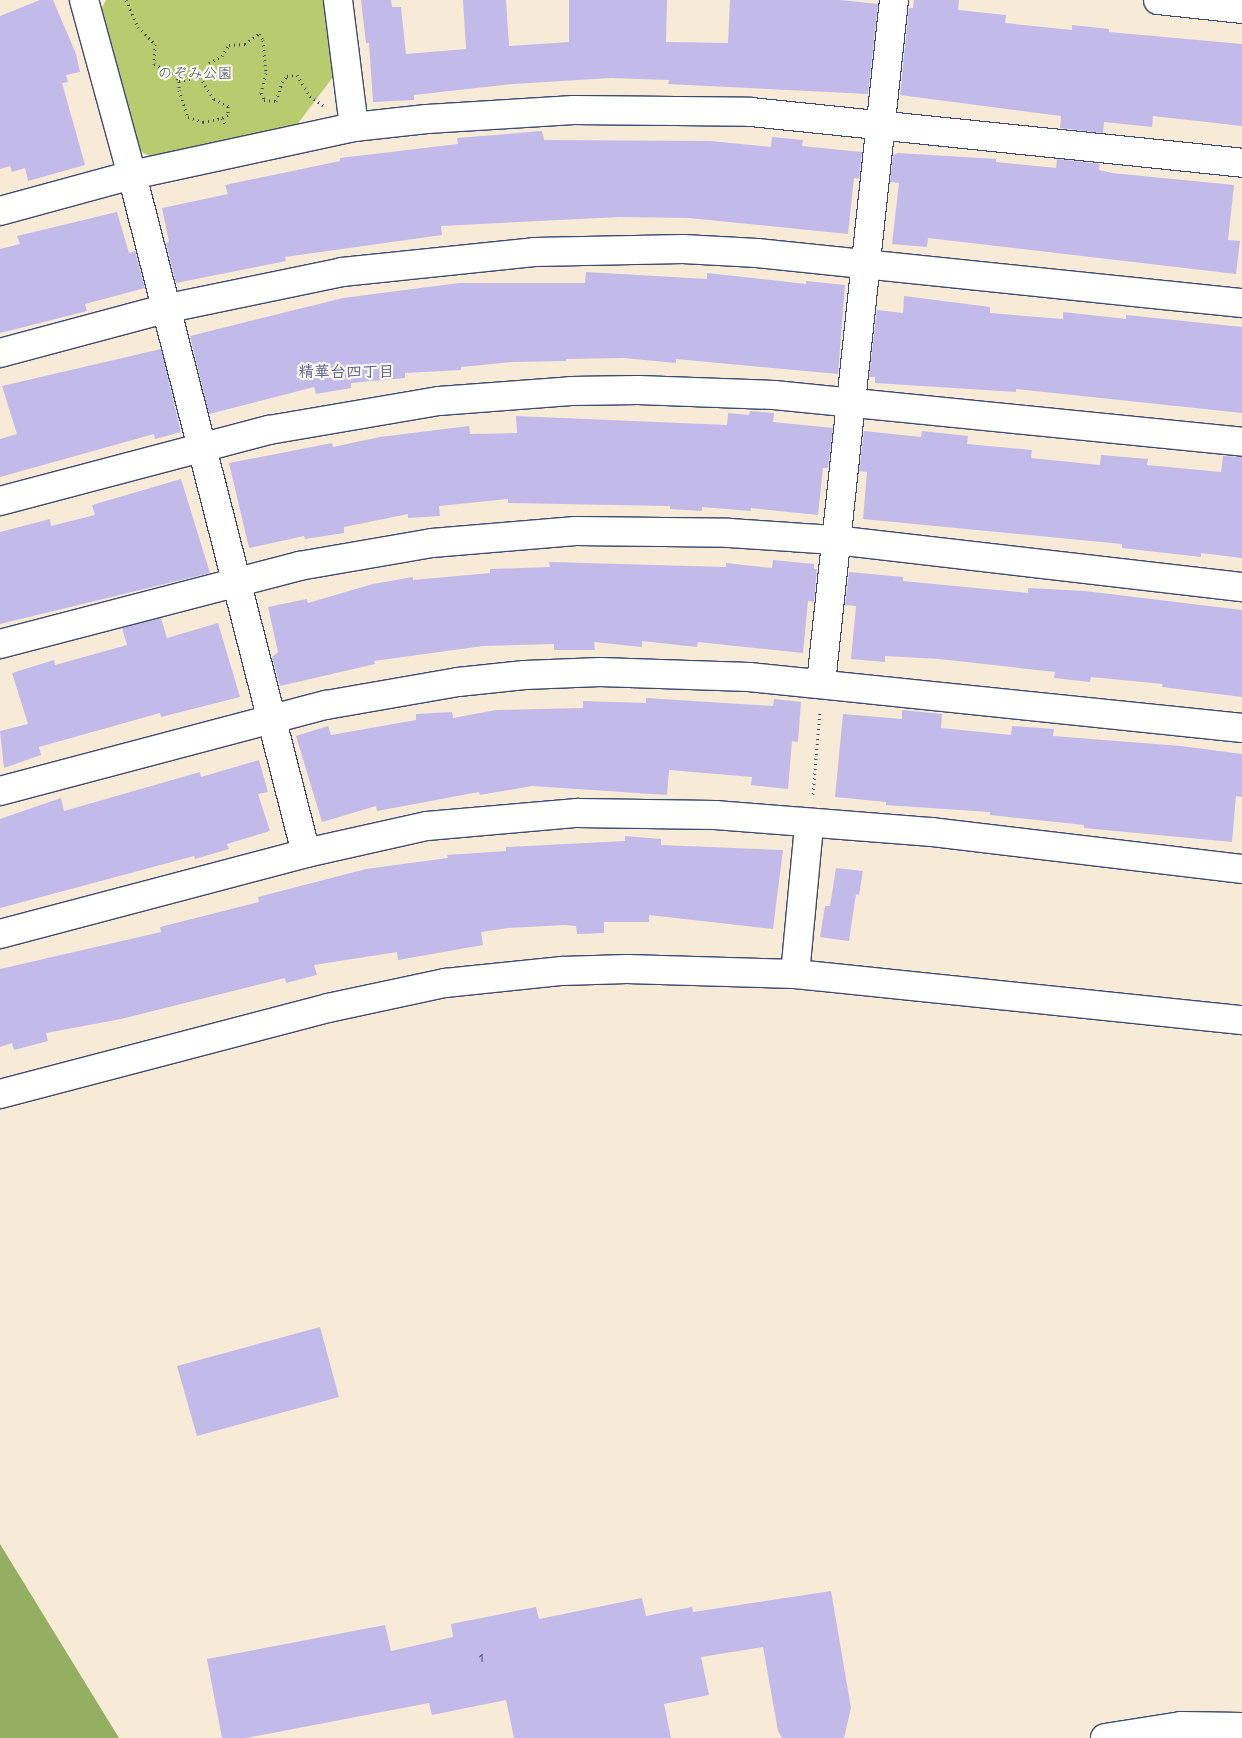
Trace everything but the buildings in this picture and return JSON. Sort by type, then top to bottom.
[{"type":"street","points":[[84,0],[132,175],[164,309],[306,853]]},
{"type":"street","points":[[338,0],[354,127]]},
{"type":"street","points":[[821,683],[894,0]]},
{"type":"street","points":[[1158,0],[1242,9]]},
{"type":"street","points":[[0,211],[132,175],[354,127],[500,113],[663,109],[752,112],[1242,163]]},
{"type":"street","points":[[0,353],[164,309],[342,272],[534,252],[683,249],[865,262],[1242,303]]},
{"type":"street","points":[[0,502],[202,450],[269,430],[373,411],[504,395],[629,390],[706,391],[850,403],[1242,442]]},
{"type":"street","points":[[0,644],[234,581],[365,554],[499,536],[653,530],[835,540],[1242,587]]},
{"type":"street","points":[[0,790],[272,721],[326,705],[392,692],[525,675],[674,672],[821,683],[1242,728]]},
{"type":"street","points":[[0,934],[306,853],[427,826],[577,813],[715,815],[809,825],[932,832],[1242,869]]},
{"type":"street","points":[[794,974],[809,825]]},
{"type":"street","points":[[0,1094],[328,1008],[445,983],[552,972],[627,969],[794,974],[1242,1020]]},
{"type":"street","points":[[1104,1738],[1181,1726],[1242,1728]]},
{"type":"path","points":[[126,0],[138,27],[155,44],[154,64],[175,74],[180,80],[179,90],[188,117],[203,122],[228,115],[228,106],[214,99],[200,77]]},
{"type":"path","points":[[180,80],[200,77],[206,72],[209,63],[222,56],[229,45],[244,44],[259,34],[263,40],[266,73],[261,93],[264,100],[276,101],[282,82],[287,76],[296,75],[310,96],[354,127]]},
{"type":"path","points":[[222,118],[235,153]]},
{"type":"path","points":[[809,825],[820,737],[821,683]]},
{"type":"green space","name":"のぞみ公園","points":[[106,0],[325,0],[336,73],[296,126],[151,157],[140,151],[101,10]]},
{"type":"green space","points":[[0,1544],[119,1738],[0,1738]]},
{"type":"district","name":"精華台四丁目","points":[[346,371]]}]
